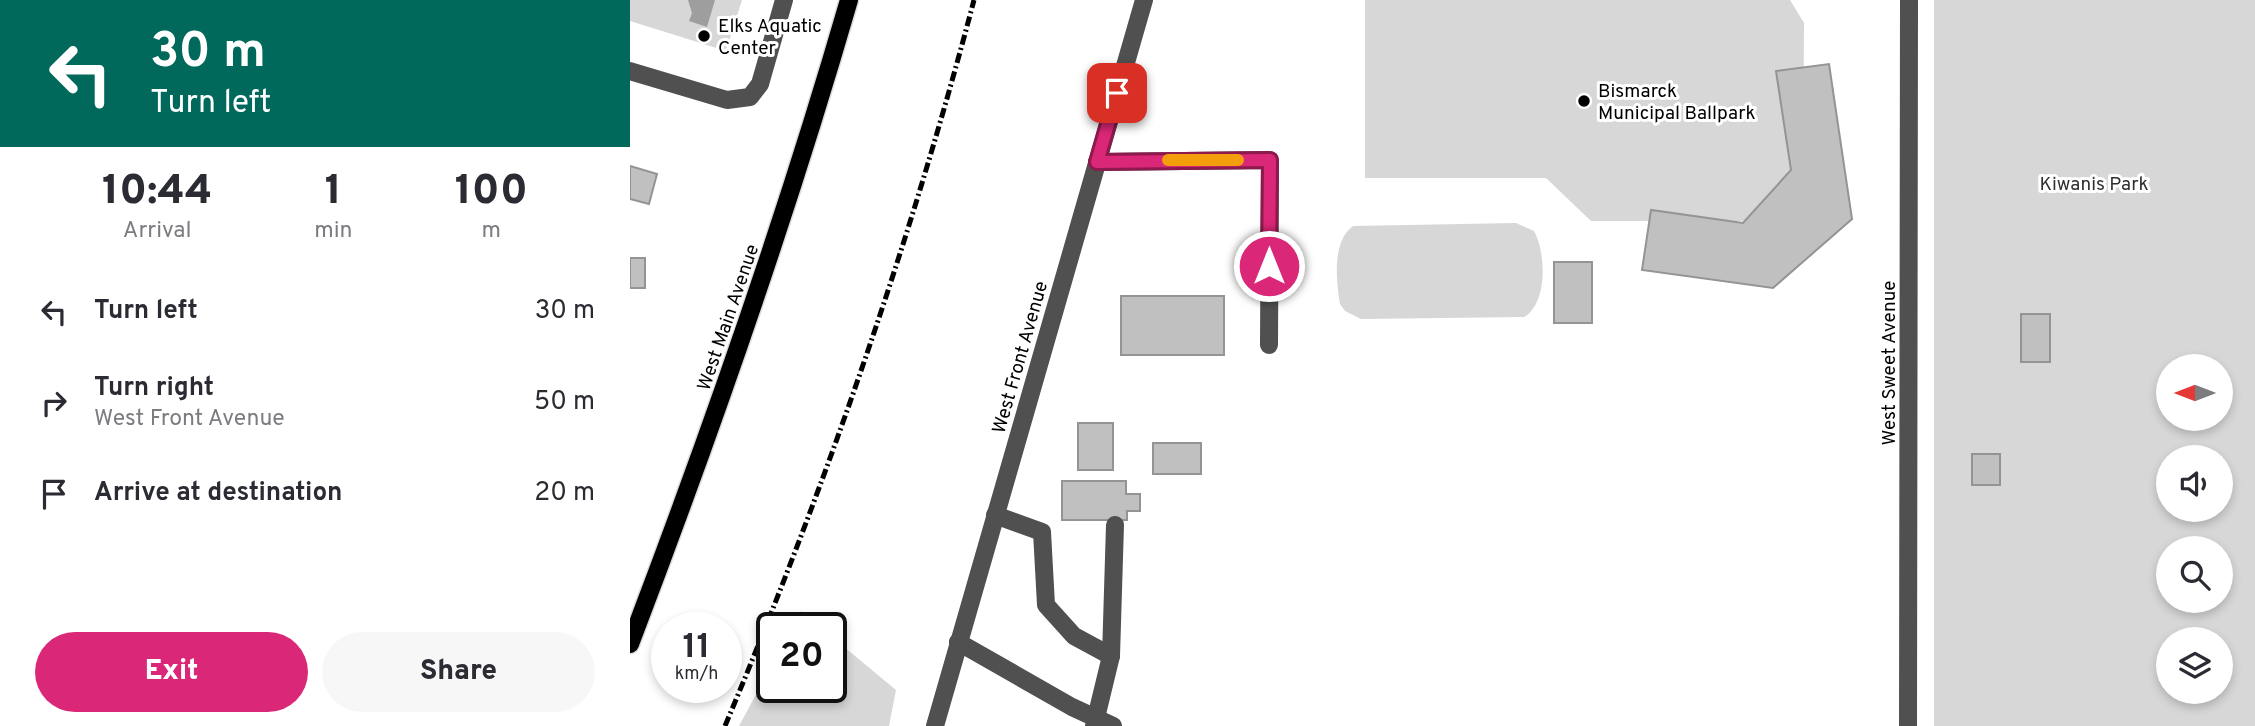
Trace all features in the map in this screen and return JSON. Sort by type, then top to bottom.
[{"type":"main road","name":"West Main Avenue","points":[[630,644],[717,410],[765,271],[849,0]]},
{"type":"street","points":[[630,71],[727,100],[750,97],[760,83],[784,0]]},
{"type":"street","name":"West Front Avenue","points":[[934,726],[1144,0]]},
{"type":"street","name":"West Sweet Avenue","points":[[1908,726],[1909,0]]},
{"type":"street","points":[[1097,162],[1270,160],[1269,345]]},
{"type":"street","points":[[995,516],[1042,532],[1046,605],[1074,636],[1111,656]]},
{"type":"street","points":[[1094,722],[1111,656],[1115,526]]},
{"type":"street","points":[[958,642],[1094,722],[1113,726]]},
{"type":"green space","name":"Elks Aquatic Center","points":[[630,0],[742,0],[726,51],[630,21]]},
{"type":"green space","name":"Bismarck Municipal Ballpark","points":[[1365,0],[1790,0],[1804,23],[1803,179],[1766,221],[1591,221],[1546,178],[1365,178]]},
{"type":"green space","name":"Kiwanis Park","points":[[1934,0],[2255,0],[2255,726],[1934,726]]},
{"type":"green space","points":[[1516,223],[1534,231],[1541,252],[1541,289],[1532,310],[1524,317],[1361,319],[1345,311],[1340,304],[1337,262],[1342,241],[1353,226]]},
{"type":"green space","points":[[847,649],[896,690],[889,726],[739,726],[756,695],[756,703],[847,703]]},
{"type":"shaded area","points":[[688,0],[715,0],[707,27],[689,21],[692,13]]},
{"type":"building","points":[[1829,64],[1852,219],[1773,288],[1642,270],[1651,210],[1743,223],[1791,170],[1776,71]]},
{"type":"building","points":[[630,166],[657,174],[649,204],[630,199]]},
{"type":"building","points":[[630,258],[645,258],[645,288],[630,288]]},
{"type":"building","points":[[1554,262],[1592,262],[1592,323],[1554,323]]},
{"type":"building","points":[[1121,296],[1224,296],[1224,355],[1121,355]]},
{"type":"building","points":[[2021,314],[2050,314],[2050,362],[2021,362]]},
{"type":"building","points":[[1078,423],[1113,423],[1113,470],[1078,470]]},
{"type":"building","points":[[1153,443],[1201,443],[1201,474],[1153,474]]},
{"type":"building","points":[[1972,454],[2000,454],[2000,485],[1972,485]]},
{"type":"building","points":[[1062,481],[1126,481],[1126,494],[1140,494],[1140,511],[1127,511],[1127,520],[1062,520]]},
{"type":"railway","points":[[725,726],[797,548],[862,367],[922,184],[974,0]]},
{"type":"slow traffic","points":[[1168,160],[1238,160]]},
{"type":"place","name":"Elks Aquatic Center","points":[[704,36]]},
{"type":"place","name":"Bismarck Municipal Ballpark","points":[[1584,101]]},
{"type":"route","points":[[1117,93],[1097,162],[1270,160],[1269,266]]}]
